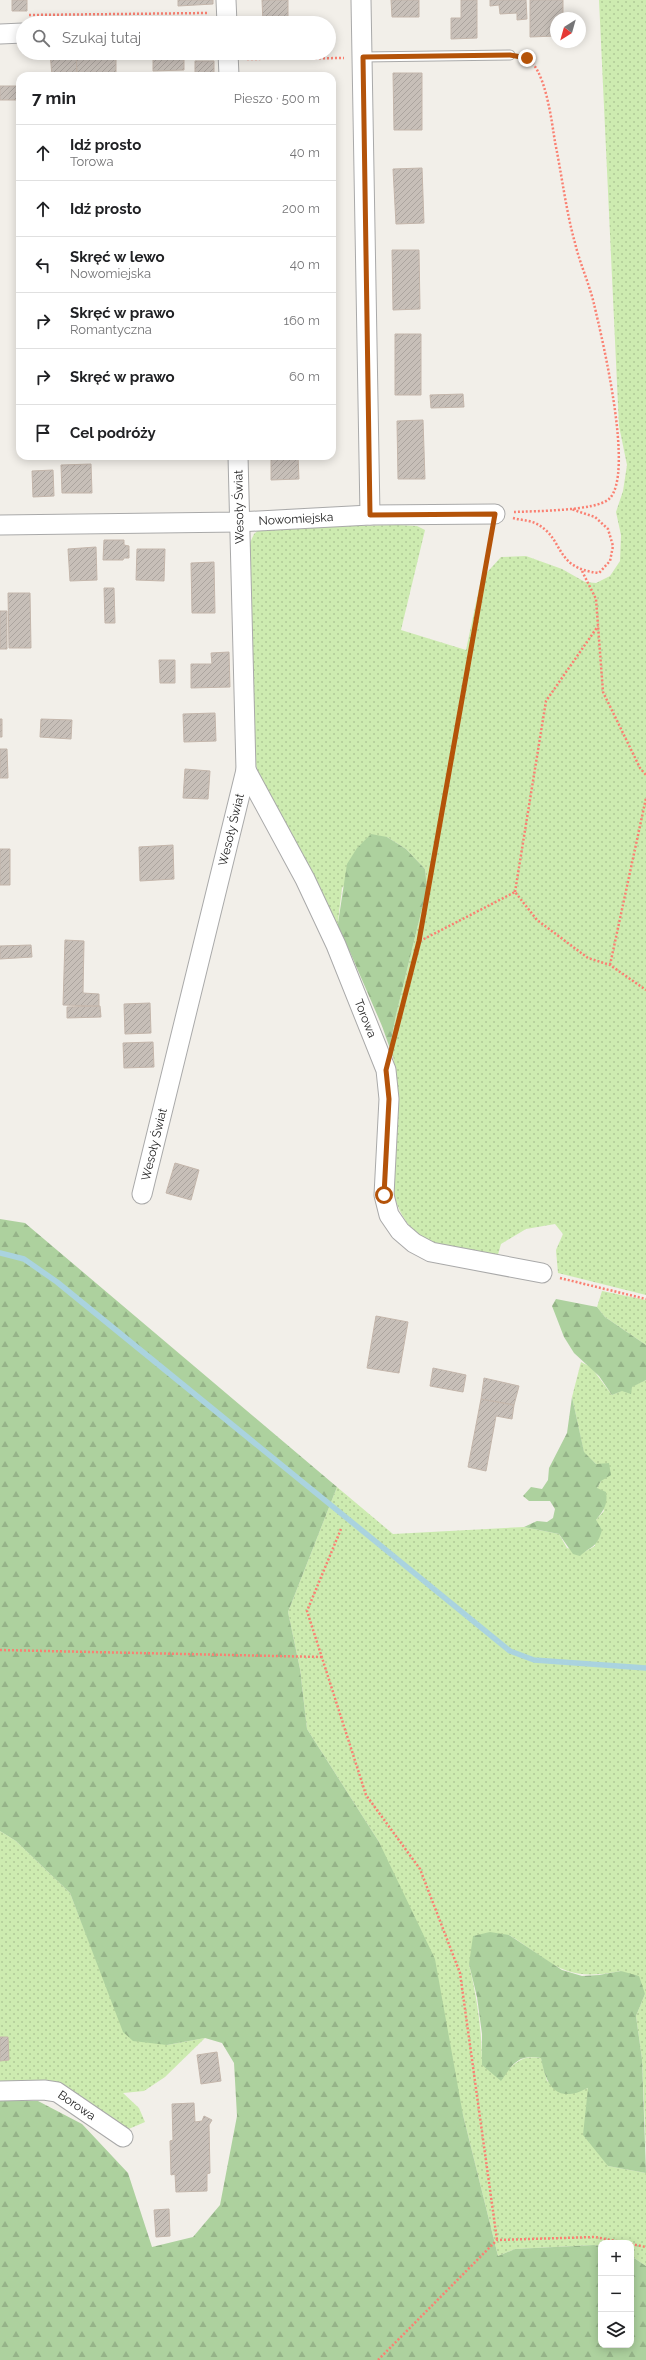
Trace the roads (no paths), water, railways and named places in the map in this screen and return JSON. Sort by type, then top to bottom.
[{"type":"street","points":[[362,0],[370,515]]},
{"type":"street","points":[[0,34],[16,27]]},
{"type":"street","name":"Wesoły Świat","points":[[142,1194],[246,770],[238,460]]},
{"type":"street","name":"Nowomiejska","points":[[0,525],[240,522],[370,515],[495,514]]},
{"type":"street","name":"Torowa","points":[[246,770],[305,879],[330,931],[386,1070],[389,1099],[384,1195],[389,1215],[400,1231],[414,1243],[431,1252],[542,1273]]},
{"type":"street","name":"Borowa","points":[[0,2091],[44,2090],[57,2092],[123,2137]]},
{"type":"lane","points":[[363,57],[510,55]]},
{"type":"waterway","points":[[0,1253],[24,1259],[57,1282],[510,1651],[534,1660],[646,1668]]}]
